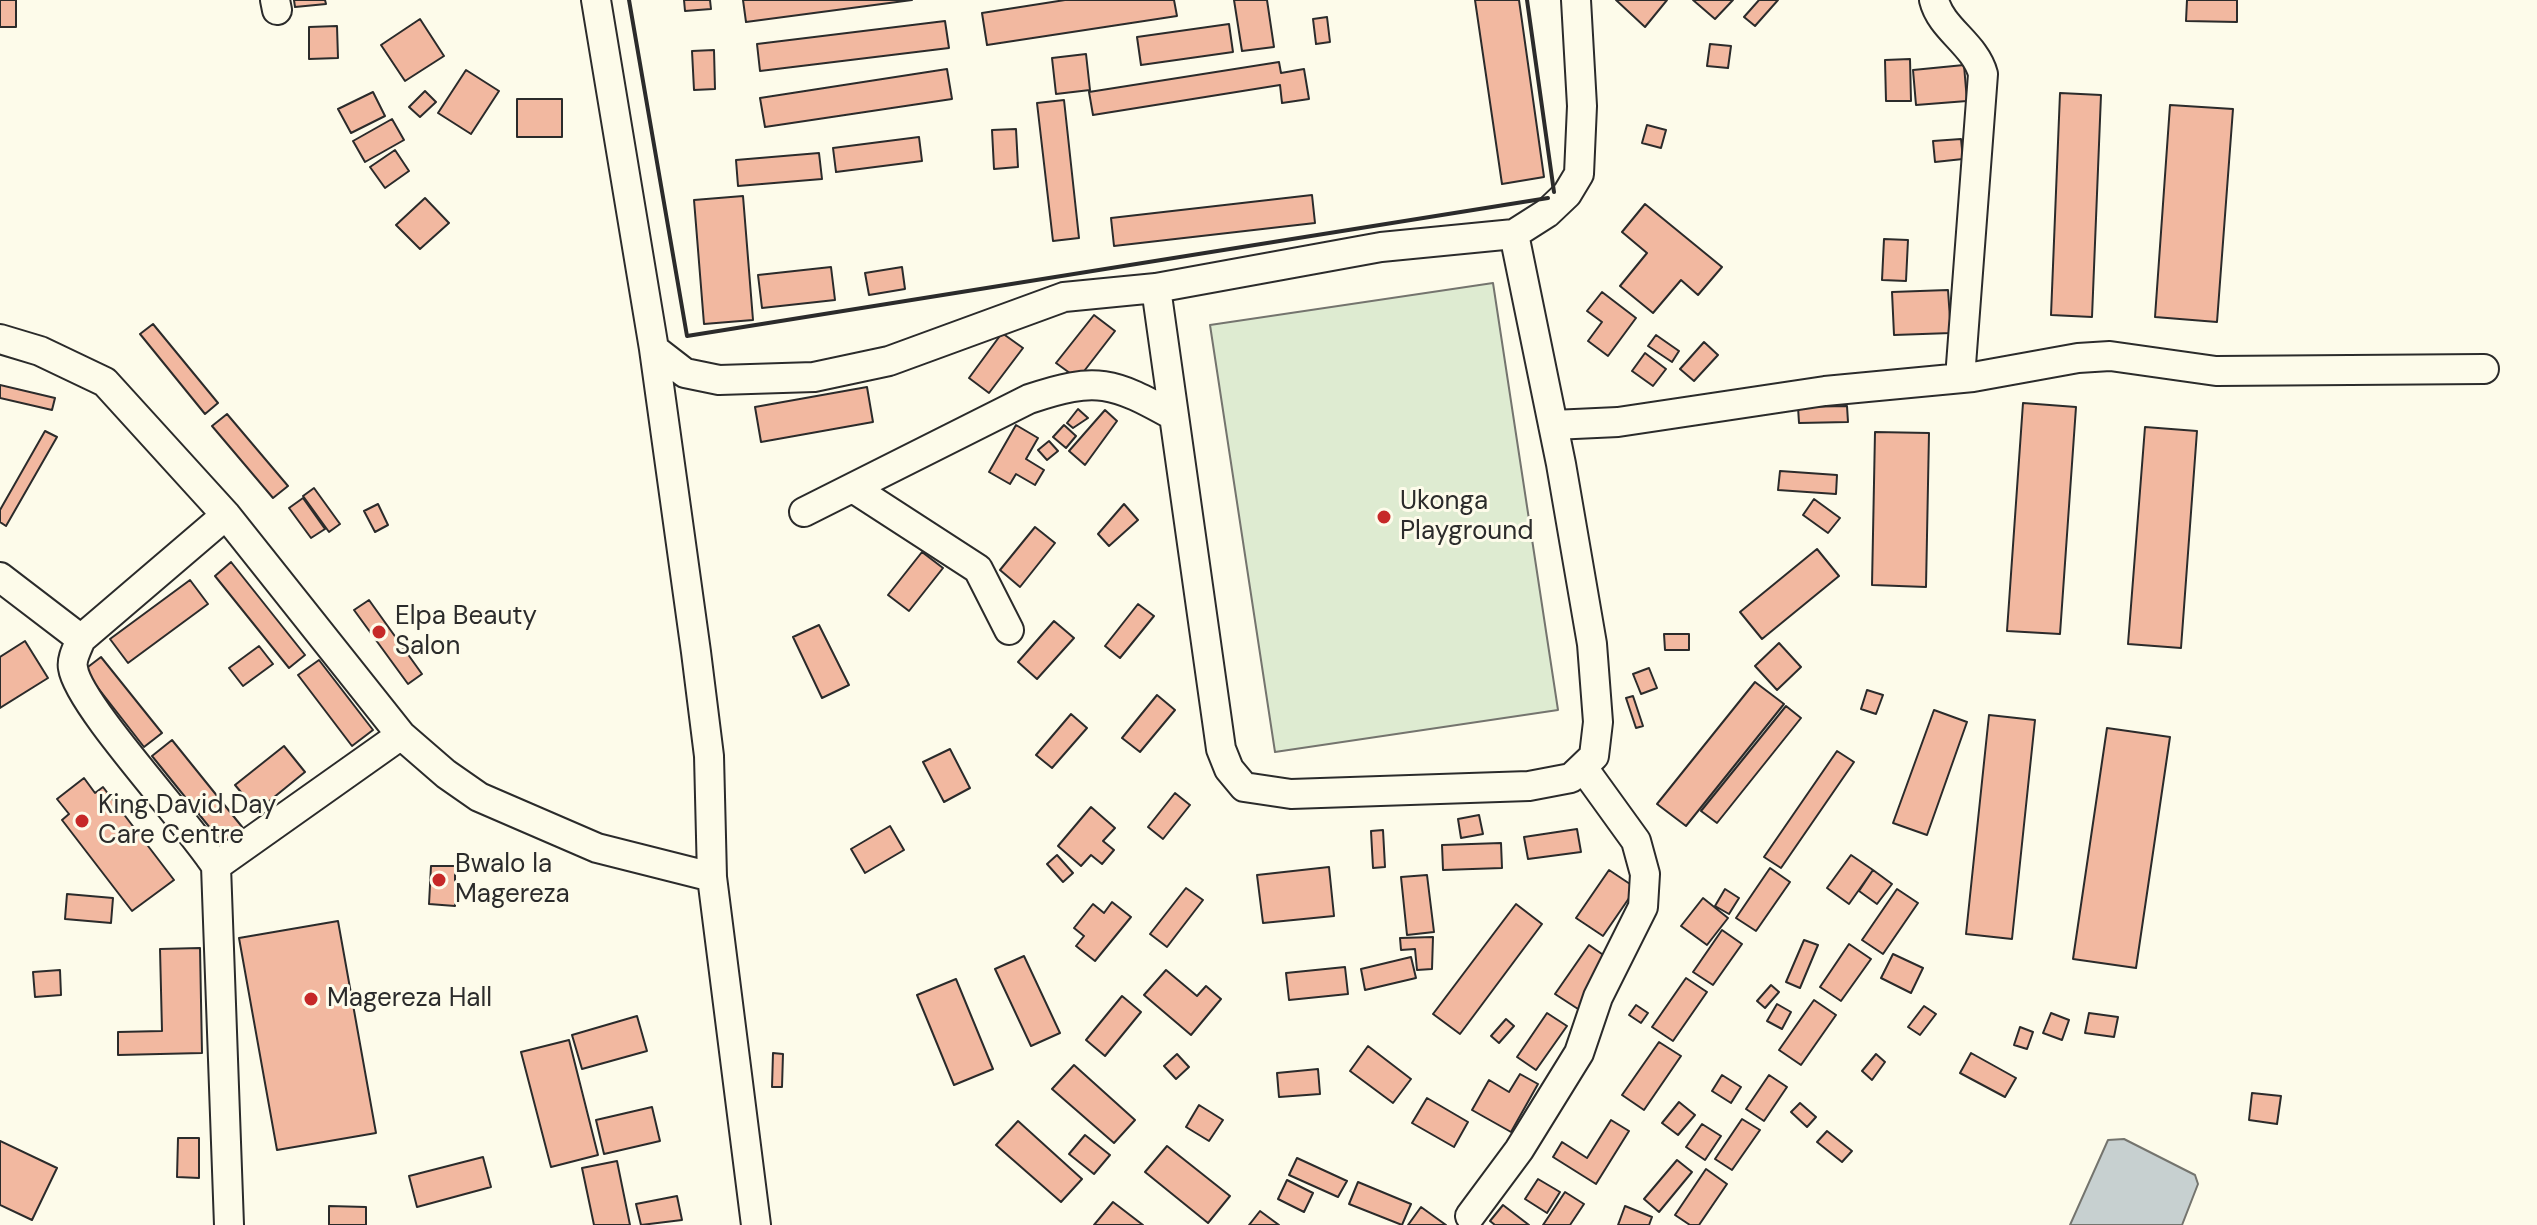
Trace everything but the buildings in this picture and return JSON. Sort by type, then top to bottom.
[{"type":"street","points":[[596,0],[654,349],[709,756],[712,877],[756,1225]]},
{"type":"street","points":[[654,349],[685,373],[719,380],[814,377],[889,361],[1064,297],[1156,288],[1381,247],[1514,234],[1547,213],[1567,194],[1579,174],[1582,106],[1576,0]]},
{"type":"street","points":[[1934,0],[1939,12],[1980,63],[1983,74],[1960,378]]},
{"type":"street","points":[[1156,288],[1221,749],[1229,769],[1244,787],[1291,794],[1529,786],[1571,778],[1584,769],[1594,756],[1598,722],[1592,644],[1553,425],[1514,234]]},
{"type":"street","points":[[0,339],[40,351],[105,382],[226,515],[401,735],[479,797],[597,848],[712,877]]},
{"type":"street","points":[[1553,425],[1618,422],[1825,391],[1960,378],[2048,362],[2110,356],[2216,371],[2484,369]]},
{"type":"street","points":[[804,512],[1029,399],[1063,388],[1094,383],[1127,390],[1174,416]]},
{"type":"street","points":[[853,488],[978,569],[1009,630]]},
{"type":"street","points":[[226,515],[81,639],[72,665],[77,683],[199,838],[216,866],[229,1225]]},
{"type":"street","points":[[0,577],[81,639]]},
{"type":"street","points":[[216,866],[401,735]]},
{"type":"street","points":[[1470,1216],[1519,1150],[1579,1053],[1598,997],[1643,907],[1645,874],[1636,841],[1584,769]]},
{"type":"green space","name":"Ukonga Playground","points":[[1493,283],[1558,710],[1275,752],[1210,325]]},
{"type":"shaded area","points":[[2124,1139],[2195,1175],[2198,1184],[2182,1225],[2070,1225],[2108,1140]]},
{"type":"wall","points":[[629,0],[687,336],[1548,198]]},
{"type":"wall","points":[[1527,0],[1554,192]]},
{"type":"place","name":"Ukonga Playground","points":[[1384,517]]},
{"type":"place","name":"Elpa Beauty Salon","points":[[379,632]]},
{"type":"place","name":"King David Day Care Centre","points":[[82,821]]},
{"type":"place","name":"Bwalo la Magereza","points":[[439,880]]},
{"type":"place","name":"Magereza Hall","points":[[311,999]]}]
